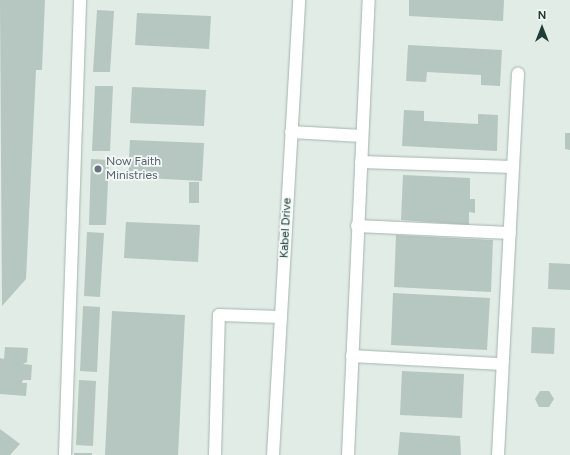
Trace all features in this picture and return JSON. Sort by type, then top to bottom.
[{"type":"street","points":[[65,455],[80,0]]},
{"type":"street","name":"Kabel Drive","points":[[273,455],[299,0]]},
{"type":"street","points":[[348,455],[357,226],[369,0]]},
{"type":"street","points":[[498,455],[501,364],[510,233],[518,74]]},
{"type":"street","points":[[291,132],[362,136]]},
{"type":"street","points":[[360,162],[513,168]]},
{"type":"street","points":[[357,226],[510,233]]},
{"type":"street","points":[[215,455],[219,315],[281,317]]},
{"type":"street","points":[[352,356],[501,364]]},
{"type":"building","points":[[0,0],[45,0],[42,70],[36,70],[26,279],[2,306]]},
{"type":"building","points":[[409,0],[504,0],[503,21],[409,16]]},
{"type":"building","points":[[97,10],[114,11],[110,72],[93,72]]},
{"type":"building","points":[[137,13],[211,16],[209,49],[135,45]]},
{"type":"building","points":[[408,45],[502,50],[500,86],[481,85],[481,75],[427,72],[426,82],[406,81]]},
{"type":"building","points":[[95,86],[113,86],[110,151],[92,151]]},
{"type":"building","points":[[132,87],[206,90],[204,126],[130,123]]},
{"type":"building","points":[[404,110],[424,111],[424,121],[478,124],[478,114],[498,115],[497,151],[402,146]]},
{"type":"building","points":[[565,133],[570,133],[570,150],[565,149]]},
{"type":"building","points":[[130,140],[204,143],[202,181],[128,177]]},
{"type":"building","points":[[91,159],[109,160],[106,225],[89,225]]},
{"type":"building","points":[[403,175],[470,178],[470,199],[475,199],[475,213],[469,212],[469,225],[401,220]]},
{"type":"building","points":[[189,182],[199,182],[199,203],[189,203]]},
{"type":"building","points":[[126,222],[200,225],[198,262],[124,258]]},
{"type":"building","points":[[87,232],[104,233],[100,297],[84,296]]},
{"type":"building","points":[[396,235],[493,240],[491,292],[394,287]]},
{"type":"building","points":[[549,263],[570,264],[570,290],[548,289]]},
{"type":"building","points":[[393,293],[490,298],[487,350],[391,345]]},
{"type":"building","points":[[83,306],[100,307],[97,372],[80,371]]},
{"type":"building","points":[[112,311],[185,315],[178,455],[105,455]]},
{"type":"building","points":[[532,327],[555,328],[554,354],[531,353]]},
{"type":"building","points":[[5,347],[28,348],[27,362],[23,364],[32,365],[31,380],[23,380],[22,383],[27,383],[26,396],[0,394],[0,358],[4,359]]},
{"type":"building","points":[[402,371],[464,374],[462,418],[400,415]]},
{"type":"building","points":[[79,380],[96,381],[93,446],[76,445]]},
{"type":"building","points":[[540,391],[549,391],[554,399],[549,407],[539,407],[535,399]]},
{"type":"building","points":[[0,429],[20,444],[10,455],[0,455]]},
{"type":"building","points":[[400,432],[460,436],[461,455],[398,455]]},
{"type":"building","points":[[74,453],[92,453],[92,455],[74,455]]},
{"type":"place","name":"Now Faith Ministries","points":[[98,169]]}]
